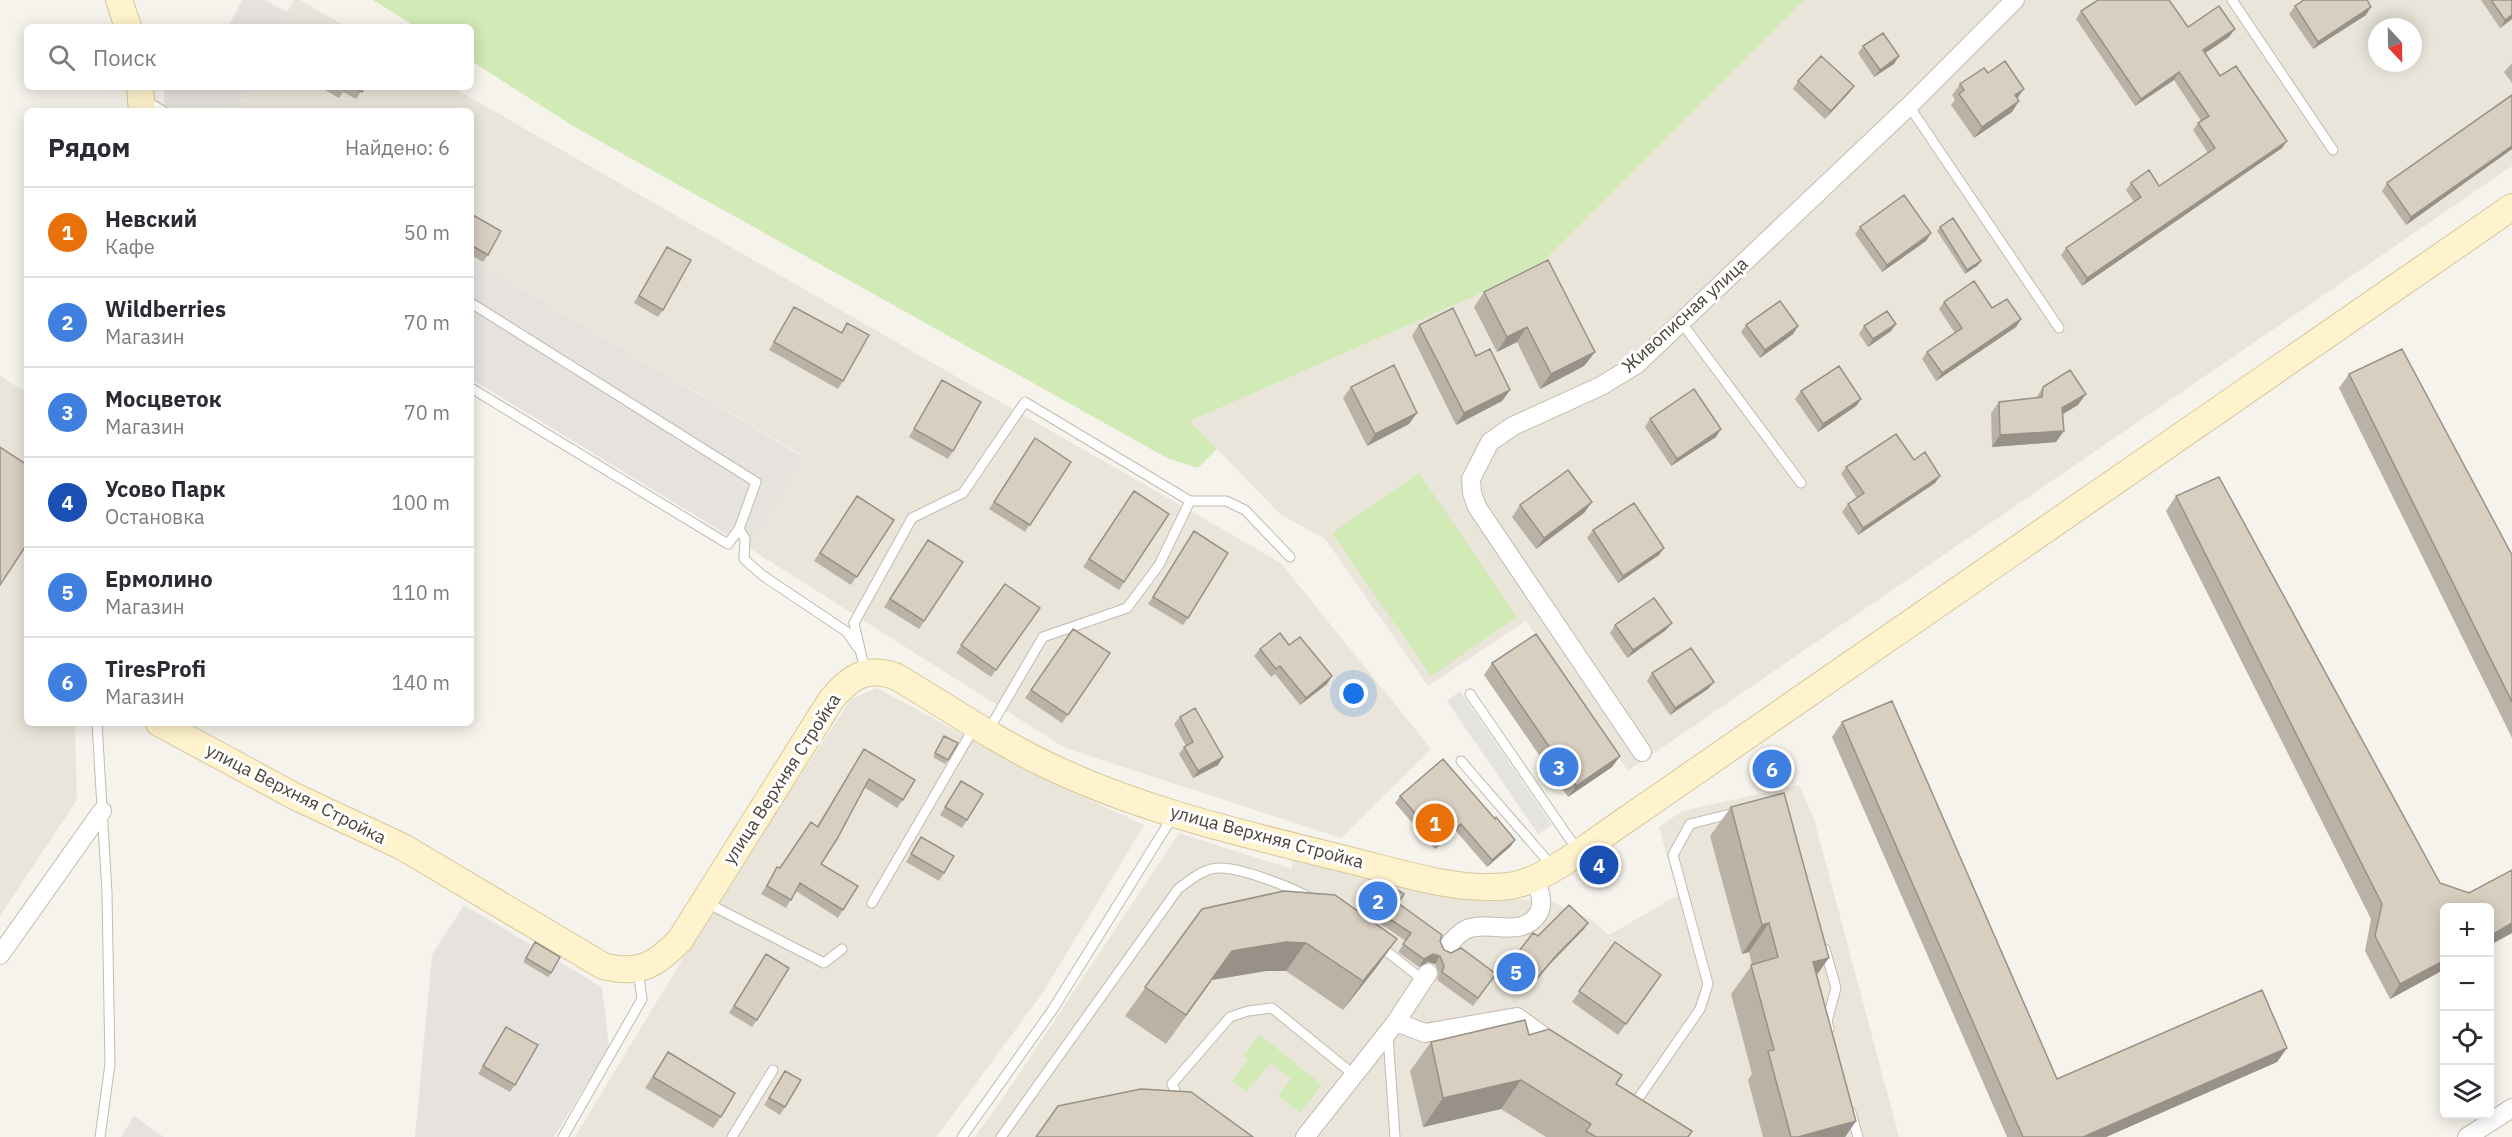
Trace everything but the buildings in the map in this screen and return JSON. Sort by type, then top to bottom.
[{"type":"street","points":[[119,0],[127,24]]},
{"type":"street","name":"Живописная улица","points":[[1642,752],[1477,507],[1472,493],[1471,479],[1490,442],[1513,426],[1601,386],[1637,364],[1909,106],[2015,0]]},
{"type":"street","name":"улица Верхняя Стройка","points":[[165,726],[296,797],[403,847],[603,966],[622,971],[638,970],[665,955],[680,940],[831,700],[864,663],[895,676],[1047,765],[1174,814],[1207,825],[1446,884],[1508,886],[1543,873],[1630,817],[2512,207]]},
{"type":"street","points":[[0,955],[102,810]]},
{"type":"street","points":[[1446,949],[1453,939],[1466,930],[1482,927],[1511,928],[1524,926],[1534,920],[1540,911],[1543,873]]},
{"type":"street","points":[[1305,1137],[1392,1027],[1426,976]]},
{"type":"street","points":[[1392,1027],[1425,1033],[1518,1017],[1572,1057]]},
{"type":"street","points":[[1617,1090],[1654,1116]]},
{"type":"street","points":[[2467,1137],[2512,1108]]},
{"type":"lane","points":[[2232,0],[2333,150]]},
{"type":"lane","points":[[141,98],[158,108]]},
{"type":"lane","points":[[1909,106],[2060,328]]},
{"type":"lane","points":[[474,305],[756,482],[739,529],[728,544],[474,390]]},
{"type":"lane","points":[[1681,322],[1801,483]]},
{"type":"lane","points":[[864,663],[854,623],[912,518],[963,493],[1025,402],[1190,501],[1226,501],[1245,510],[1290,557]]},
{"type":"lane","points":[[872,903],[982,728],[1043,638],[1127,608],[1159,565],[1190,501]]},
{"type":"lane","points":[[739,529],[745,539],[744,559],[762,575],[847,632],[864,663]]},
{"type":"lane","points":[[1470,694],[1578,851]]},
{"type":"lane","points":[[97,726],[107,893],[110,1064],[100,1137]]},
{"type":"lane","points":[[1461,761],[1543,873]]},
{"type":"lane","points":[[1635,1103],[1700,1010],[1708,984],[1673,855],[1690,825],[1748,809]]},
{"type":"lane","points":[[962,1137],[1053,1009],[1174,814]]},
{"type":"lane","points":[[1001,1137],[1178,889],[1201,873],[1219,868],[1258,876],[1300,892],[1317,902]]},
{"type":"lane","points":[[704,902],[824,963],[843,950]]},
{"type":"lane","points":[[1821,933],[1836,988],[1827,1021],[1833,1042]]},
{"type":"lane","points":[[1371,939],[1426,976]]},
{"type":"lane","points":[[563,1137],[642,999],[638,970]]},
{"type":"lane","points":[[1188,1108],[1180,1101],[1172,1084],[1230,1017],[1248,1011],[1272,1008],[1353,1074]]},
{"type":"lane","points":[[1392,1027],[1395,1137]]},
{"type":"lane","points":[[732,1137],[773,1070]]},
{"type":"lane","points":[[1850,1105],[1858,1137]]},
{"type":"shaded area","points":[[242,0],[264,0],[288,12],[281,24],[230,24]]},
{"type":"shaded area","points":[[294,0],[300,0],[342,24],[281,24]]},
{"type":"shaded area","points":[[1804,0],[2512,0],[2512,166],[1628,771],[1526,621],[1428,686],[1325,539],[1280,514],[1190,421],[1536,269]]},
{"type":"shaded area","points":[[164,90],[246,90],[236,108],[164,108]]},
{"type":"shaded area","points":[[246,90],[457,90],[1281,563],[1431,749],[1341,838],[1065,748],[749,548],[803,456],[474,260],[474,108],[236,108]]},
{"type":"shaded area","points":[[474,260],[803,457],[749,548],[474,381]]},
{"type":"shaded area","points":[[0,376],[24,391],[24,726],[75,726],[77,800],[0,916]]},
{"type":"shaded area","points":[[877,688],[1045,779],[1144,825],[1042,994],[936,1137],[575,1137],[714,907],[851,699]]},
{"type":"shaded area","points":[[1460,691],[1552,825],[1538,834],[1447,701]]},
{"type":"shaded area","points":[[1799,785],[1814,819],[1899,1137],[975,1137],[1179,833],[1292,869],[1293,860],[1446,893],[1552,902],[1592,920],[1609,935],[1678,895],[1659,827],[1682,811]]},
{"type":"shaded area","points":[[464,905],[602,987],[609,1047],[554,1137],[415,1137],[432,955]]},
{"type":"shaded area","points":[[134,1116],[164,1137],[121,1137]]},
{"type":"green space","points":[[373,0],[1804,0],[1536,269],[1190,421],[1217,449],[1198,468],[1167,458],[573,126],[474,63],[474,24],[411,24]]},
{"type":"green space","points":[[1419,473],[1517,617],[1431,676],[1332,533]]},
{"type":"green space","points":[[1260,1035],[1322,1085],[1300,1113],[1278,1096],[1291,1079],[1271,1063],[1246,1092],[1232,1081],[1248,1060],[1243,1056]]},
{"type":"place","name":"Мосцветок","points":[[1559,767]]},
{"type":"place","name":"TiresProfi","points":[[1772,769]]},
{"type":"place","name":"Невский","points":[[1435,823]]},
{"type":"place","name":"Усово Парк","points":[[1599,865]]},
{"type":"place","name":"Wildberries","points":[[1378,901]]},
{"type":"place","name":"Ермолино","points":[[1516,972]]}]
